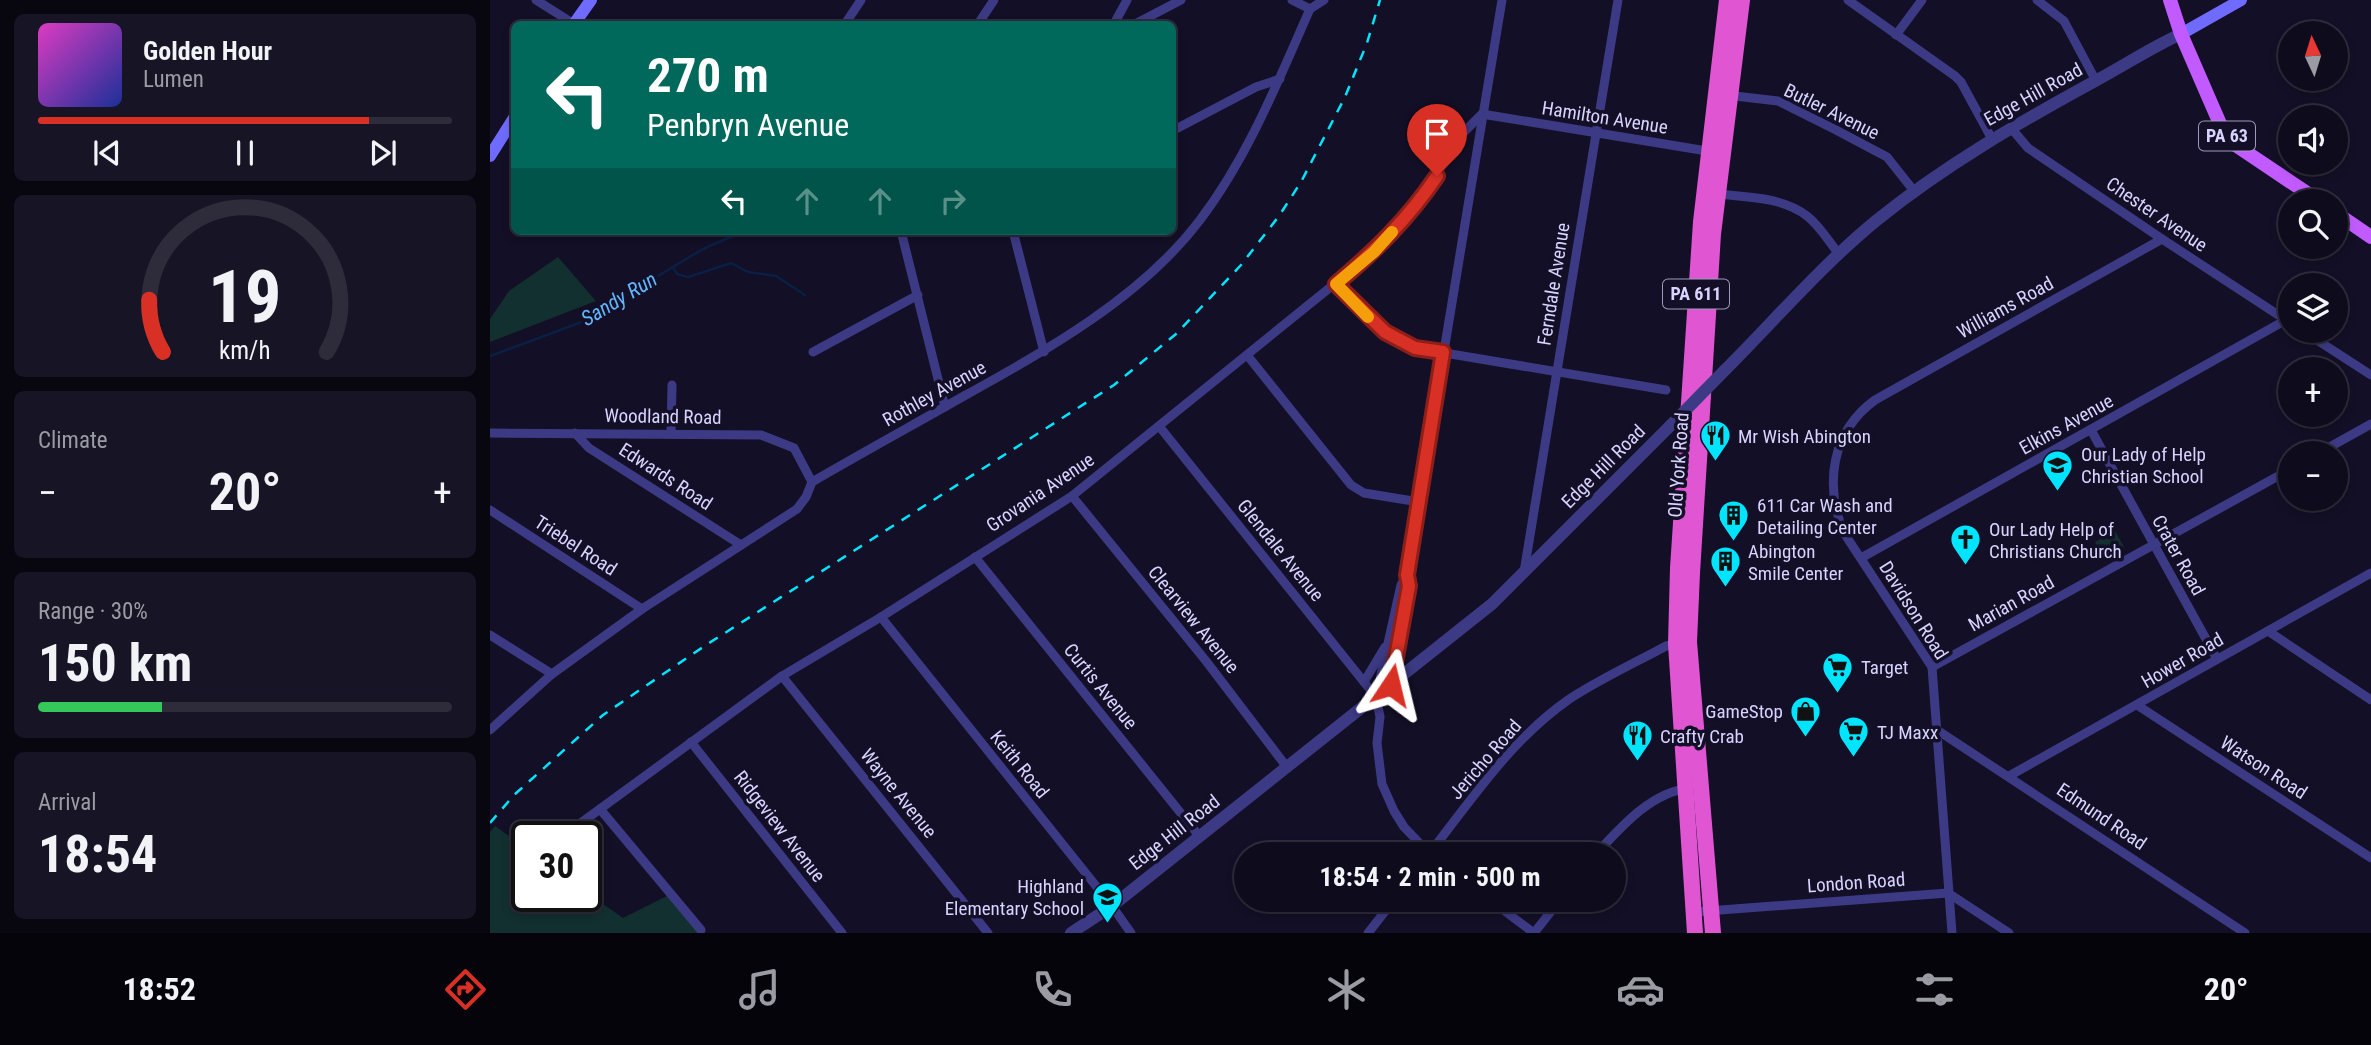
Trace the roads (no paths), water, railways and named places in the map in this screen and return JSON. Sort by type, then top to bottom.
[{"type":"highway","name":"Old York Road","points":[[1723,95],[1727,0]]},
{"type":"highway","name":"Old York Road","points":[[1695,933],[1693,788],[1678,568],[1694,322],[1723,95],[1742,0]]},
{"type":"highway","name":"Old York Road","points":[[1683,643],[1692,573],[1717,194],[1715,152]]},
{"type":"highway","name":"Old York Road","points":[[1693,788],[1713,933]]},
{"type":"main road","points":[[576,21],[591,0]]},
{"type":"main road","points":[[2170,0],[2181,34]]},
{"type":"main road","name":"Edge Hill Road","points":[[2181,34],[2241,0]]},
{"type":"main road","name":"PA 63","points":[[2181,34],[2224,132],[2237,146],[2301,189]]},
{"type":"main road","points":[[490,156],[511,128]]},
{"type":"main road","points":[[2348,221],[2371,237]]},
{"type":"street","points":[[536,0],[569,21]]},
{"type":"street","points":[[847,21],[861,0]]},
{"type":"street","points":[[980,21],[994,0]]},
{"type":"street","points":[[1116,21],[1127,0]]},
{"type":"street","points":[[1141,21],[1181,0]]},
{"type":"street","points":[[1292,0],[1310,9],[1324,0]]},
{"type":"street","points":[[1391,685],[1502,0]]},
{"type":"street","name":"Ferndale Avenue","points":[[1523,574],[1618,0]]},
{"type":"street","points":[[1848,0],[1961,82],[1992,139]]},
{"type":"street","points":[[1896,35],[1922,0]]},
{"type":"street","points":[[2037,0],[2064,21],[2096,81]]},
{"type":"street","name":"Rothley Avenue","points":[[490,730],[552,674],[642,610],[797,509],[812,482],[1044,352],[1125,294],[1173,253],[1200,220],[1258,125],[1310,9]]},
{"type":"street","name":"Edge Hill Road","points":[[1071,933],[1112,906],[1492,604],[1839,254],[1875,221],[1914,191],[1992,139],[2181,34]]},
{"type":"street","points":[[1176,129],[1256,87],[1280,79]]},
{"type":"street","name":"Butler Avenue","points":[[1723,95],[1778,101],[1836,130],[1887,157],[1914,191]]},
{"type":"street","name":"Hamilton Avenue","points":[[1482,114],[1715,152]]},
{"type":"street","name":"Grovania Avenue","points":[[584,821],[782,676],[1072,496],[1374,252],[1422,197],[1461,135],[1482,114]]},
{"type":"street","name":"Chester Avenue","points":[[2011,128],[2028,148],[2278,314]]},
{"type":"street","points":[[1717,194],[1763,199],[1790,207],[1806,216],[1839,254]]},
{"type":"street","points":[[902,235],[945,407]]},
{"type":"street","points":[[1014,235],[1044,352]]},
{"type":"street","name":"Williams Road","points":[[1866,406],[2162,239]]},
{"type":"street","points":[[1336,284],[1385,332],[1415,348],[1666,390]]},
{"type":"street","points":[[813,352],[918,295]]},
{"type":"street","name":"Elkins Avenue","points":[[1861,558],[2278,327]]},
{"type":"street","points":[[2321,343],[2371,376]]},
{"type":"street","points":[[1247,355],[1351,485],[1364,493],[1419,502]]},
{"type":"street","points":[[671,434],[672,385]]},
{"type":"street","name":"Davidson Road","points":[[1866,406],[1846,431],[1839,446],[1832,483],[1838,518],[1844,533],[1932,667],[1952,933]]},
{"type":"street","points":[[2341,441],[2371,424]]},
{"type":"street","name":"Glendale Avenue","points":[[1159,426],[1376,696]]},
{"type":"street","name":"Crater Road","points":[[2091,430],[2217,659]]},
{"type":"street","name":"Woodland Road","points":[[490,433],[761,435],[794,448],[812,482]]},
{"type":"street","name":"Edwards Road","points":[[575,433],[589,448],[741,545]]},
{"type":"street","name":"Marian Road","points":[[1932,667],[2278,476]]},
{"type":"street","name":"Clearview Avenue","points":[[1072,496],[1206,661],[1286,766]]},
{"type":"street","name":"Triebel Road","points":[[490,510],[642,610]]},
{"type":"street","name":"Curtis Avenue","points":[[975,557],[1200,837]]},
{"type":"street","name":"Hower Road","points":[[2009,776],[2371,573]]},
{"type":"street","points":[[1407,575],[1401,585],[1376,696],[1380,717],[1377,743],[1382,784],[1404,827],[1418,842]]},
{"type":"street","name":"Keith Road","points":[[881,617],[1131,933]]},
{"type":"street","points":[[2268,631],[2371,700]]},
{"type":"street","points":[[490,635],[552,674]]},
{"type":"street","points":[[1364,682],[1391,636]]},
{"type":"street","name":"Jericho Road","points":[[1439,842],[1498,765],[1527,734],[1569,700],[1666,646],[1683,643]]},
{"type":"street","name":"Wayne Avenue","points":[[782,676],[988,933]]},
{"type":"street","name":"Watson Road","points":[[2137,705],[2371,858]]},
{"type":"street","name":"Edmund Road","points":[[1937,730],[2245,933]]},
{"type":"street","name":"Ridgeview Avenue","points":[[691,742],[842,933]]},
{"type":"street","points":[[1608,842],[1627,822],[1665,794],[1693,788]]},
{"type":"street","points":[[600,809],[701,930]]},
{"type":"street","points":[[1948,893],[2009,933]]},
{"type":"street","name":"London Road","points":[[1694,912],[1948,893]]},
{"type":"street","points":[[1368,933],[1385,912]]},
{"type":"street","points":[[1506,912],[1534,933],[1551,912]]},
{"type":"waterway","name":"Sandy Run","points":[[490,356],[590,319],[703,249],[735,235]]},
{"type":"waterway","points":[[673,267],[677,274],[688,277],[731,263],[748,272],[776,276],[805,295]]},
{"type":"railway","points":[[490,823],[514,795],[603,715],[706,645],[1114,385],[1176,334],[1241,265],[1301,182],[1345,97],[1367,43],[1380,0]]},
{"type":"place","name":"Mr Wish Abington","points":[[1715,463]]},
{"type":"place","name":"Our Lady of Help Christian School","points":[[2058,492]]},
{"type":"place","name":"611 Car Wash and Detailing Center","points":[[1734,543]]},
{"type":"place","name":"Our Lady Help of Christians Church","points":[[1966,567]]},
{"type":"place","name":"Abington Smile Center","points":[[1725,589]]},
{"type":"place","name":"Target","points":[[1838,694]]},
{"type":"place","name":"GameStop","points":[[1806,738]]},
{"type":"place","name":"TJ Maxx","points":[[1854,759]]},
{"type":"place","name":"Crafty Crab","points":[[1637,763]]},
{"type":"place","name":"Highland Elementary School","points":[[1107,924]]}]
